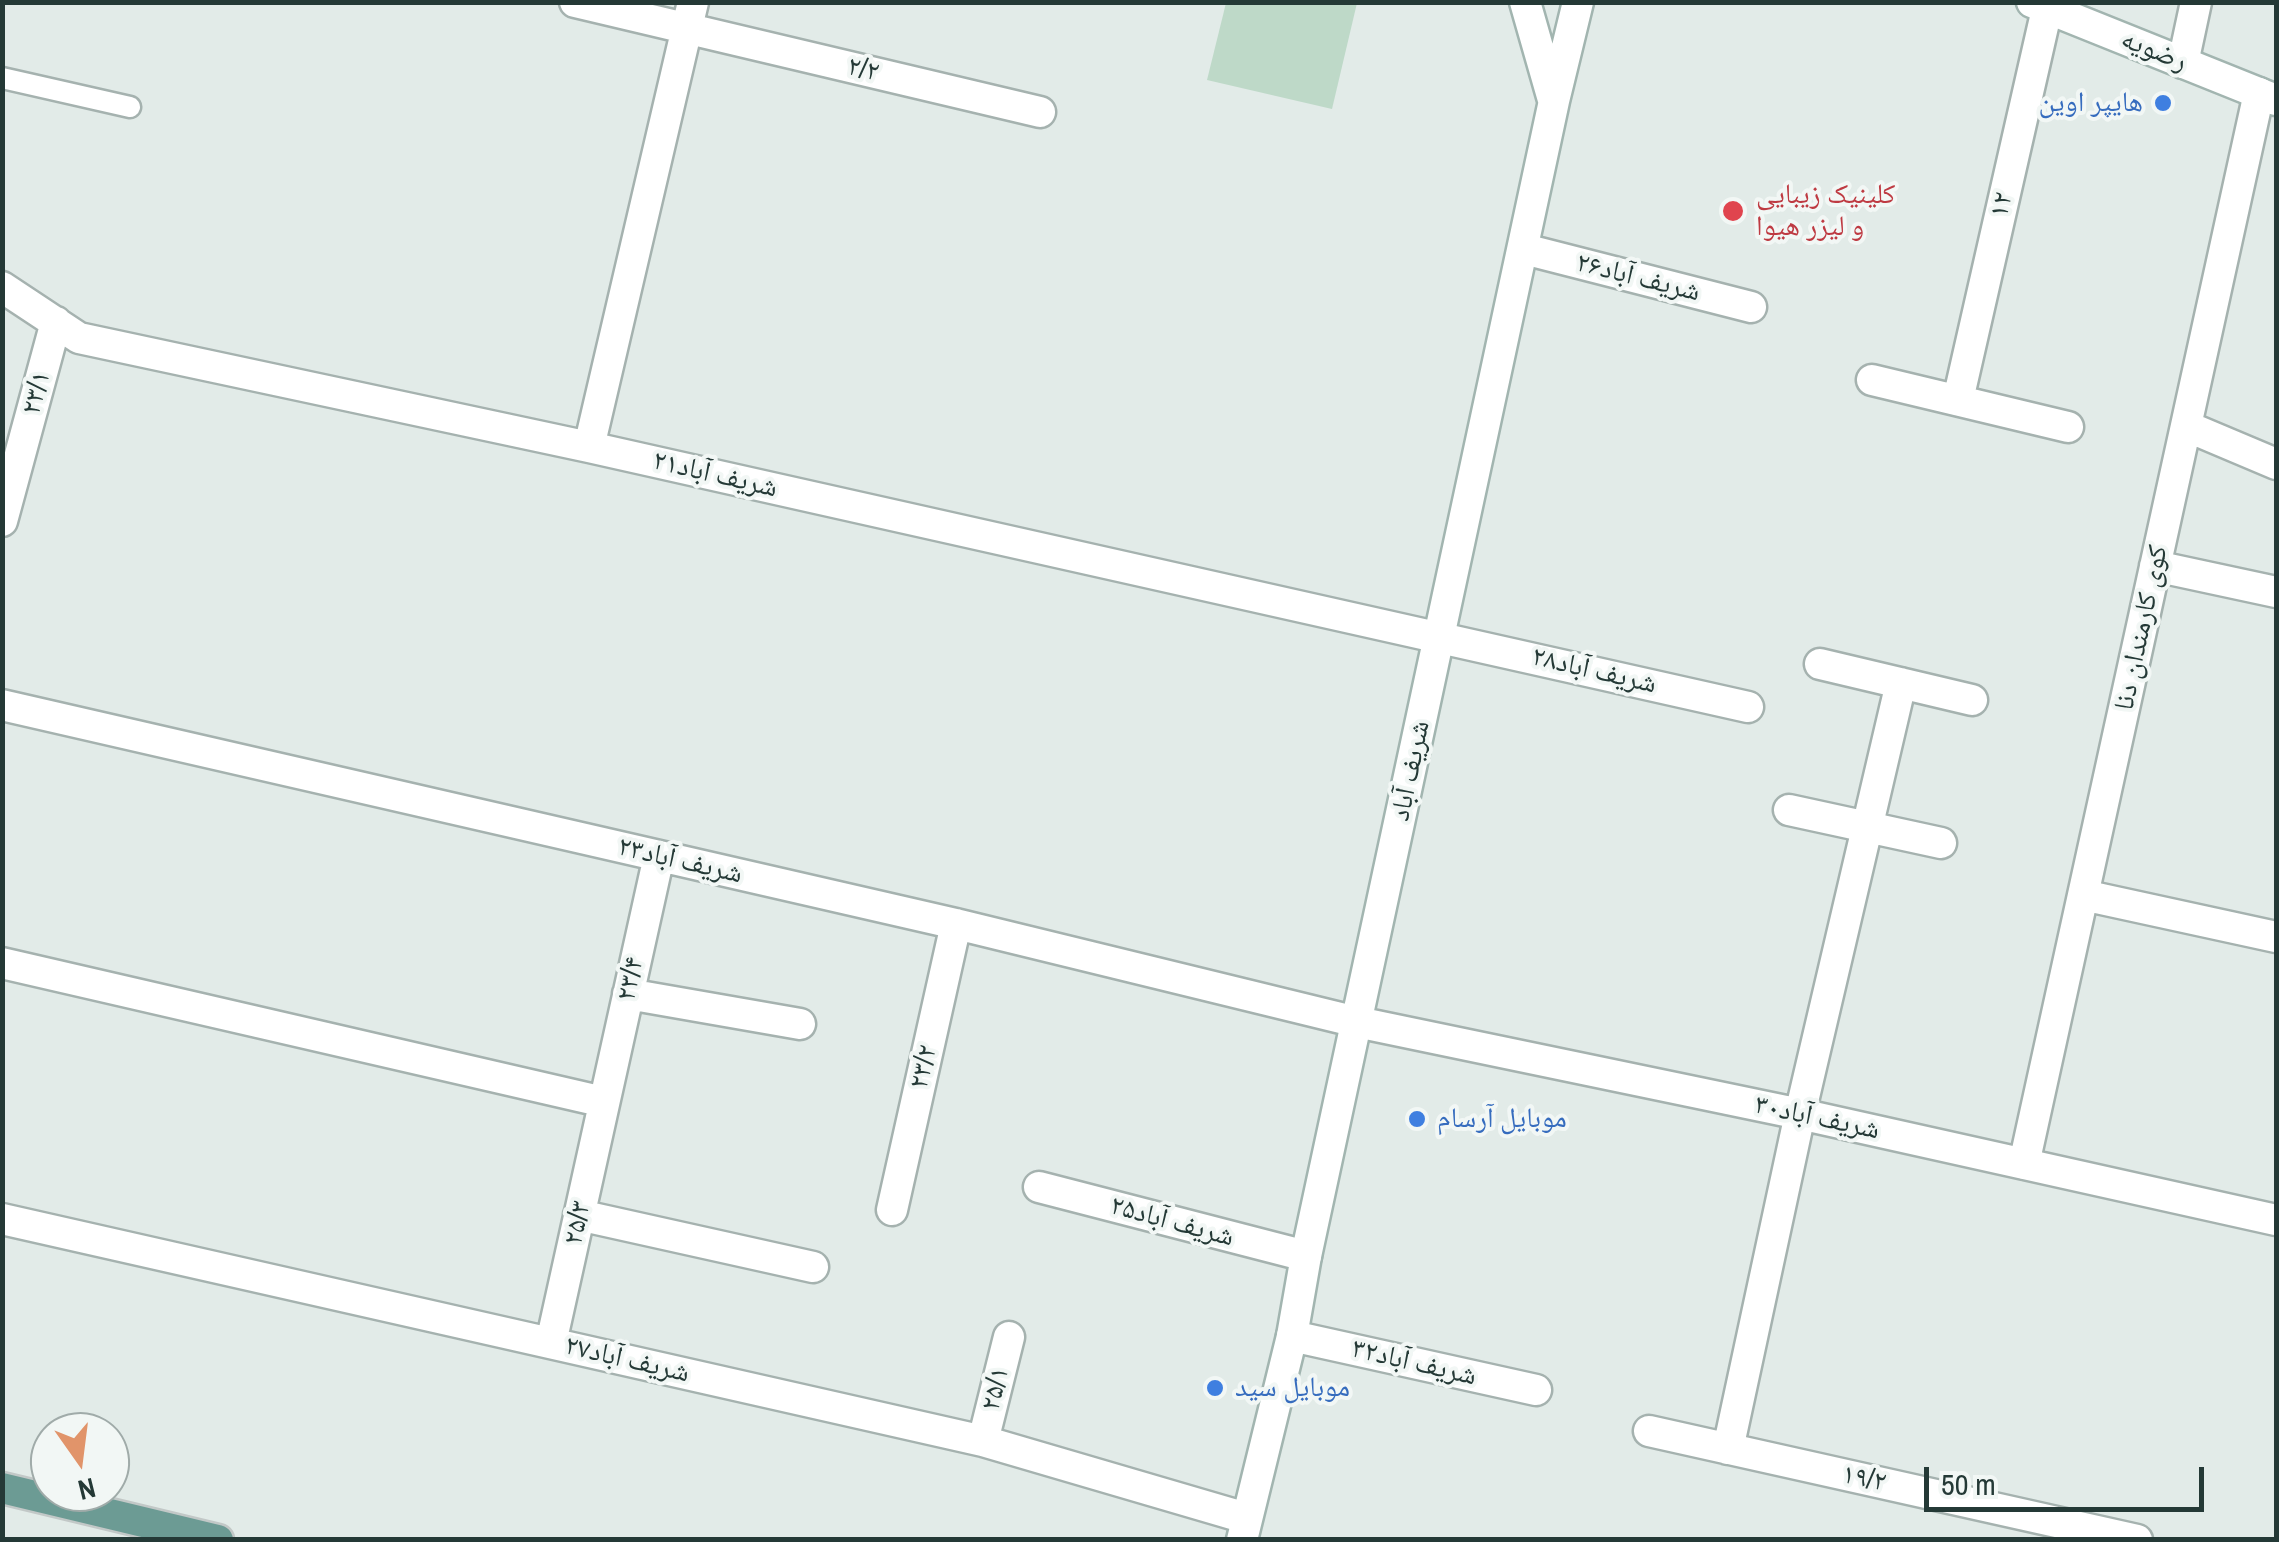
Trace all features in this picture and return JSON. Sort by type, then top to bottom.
[{"type":"main road","points":[[2,1488],[218,1540]]},
{"type":"street","name":"۲/۲","points":[[575,2],[689,16],[1040,112]]},
{"type":"street","points":[[1525,2],[1554,102]]},
{"type":"street","name":"شریف آباد","points":[[1244,1529],[1292,1336],[1306,1256],[1578,2]]},
{"type":"street","points":[[2183,63],[2196,2]]},
{"type":"street","name":"رضویه","points":[[2039,6],[2268,96]]},
{"type":"street","name":"۱۲","points":[[1958,400],[2039,6]]},
{"type":"street","points":[[589,447],[689,16]]},
{"type":"street","name":"کوی کارمندان دنا","points":[[2024,1164],[2186,426],[2268,96]]},
{"type":"street","name":"شریف آباد۲۶","points":[[1524,250],[1751,307]]},
{"type":"street","name":"شریف آباد۲۱","points":[[2,288],[80,338],[1440,636]]},
{"type":"street","name":"۲۳/۱","points":[[2,522],[13,444],[56,322]]},
{"type":"street","points":[[1872,380],[2068,427]]},
{"type":"street","points":[[2186,426],[2276,464]]},
{"type":"street","points":[[2155,566],[2276,592]]},
{"type":"street","name":"شریف آباد۲۸","points":[[1440,636],[1748,707]]},
{"type":"street","points":[[1820,664],[1972,700]]},
{"type":"street","points":[[1728,1449],[1800,1114],[1901,684]]},
{"type":"street","name":"شریف آباد۲۳","points":[[2,705],[956,924],[1357,1022]]},
{"type":"street","points":[[1789,810],[1940,843]]},
{"type":"street","name":"۲۳/۴","points":[[604,1102],[658,856]]},
{"type":"street","points":[[2083,895],[2276,938]]},
{"type":"street","name":"۲۳/۲","points":[[892,1210],[956,924]]},
{"type":"street","points":[[2,963],[604,1102]]},
{"type":"street","points":[[628,994],[800,1024]]},
{"type":"street","name":"شریف آباد۳۰","points":[[1357,1022],[1800,1114],[2276,1220]]},
{"type":"street","name":"۲۵/۳","points":[[551,1343],[604,1102]]},
{"type":"street","name":"شریف آباد۲۵","points":[[1039,1187],[1306,1256]]},
{"type":"street","points":[[579,1215],[812,1267]]},
{"type":"street","name":"شریف آباد۲۷","points":[[2,1219],[983,1441],[1244,1529]]},
{"type":"street","name":"شریف آباد۳۲","points":[[1292,1336],[1536,1390]]},
{"type":"street","name":"۲۵/۱","points":[[983,1441],[1009,1338]]},
{"type":"street","name":"۱۹/۲","points":[[1649,1431],[2137,1540]]},
{"type":"lane","points":[[2,78],[130,108]]},
{"type":"green space","points":[[1226,3],[1357,3],[1332,109],[1207,80]]},
{"type":"place","name":"هایپر اوین","points":[[2163,103]]},
{"type":"place","name":"کلینیک زیبایی و لیزر هیوا","points":[[1733,211]]},
{"type":"place","name":"موبایل آرسام","points":[[1417,1119]]},
{"type":"place","name":"موبایل سید","points":[[1215,1388]]}]
